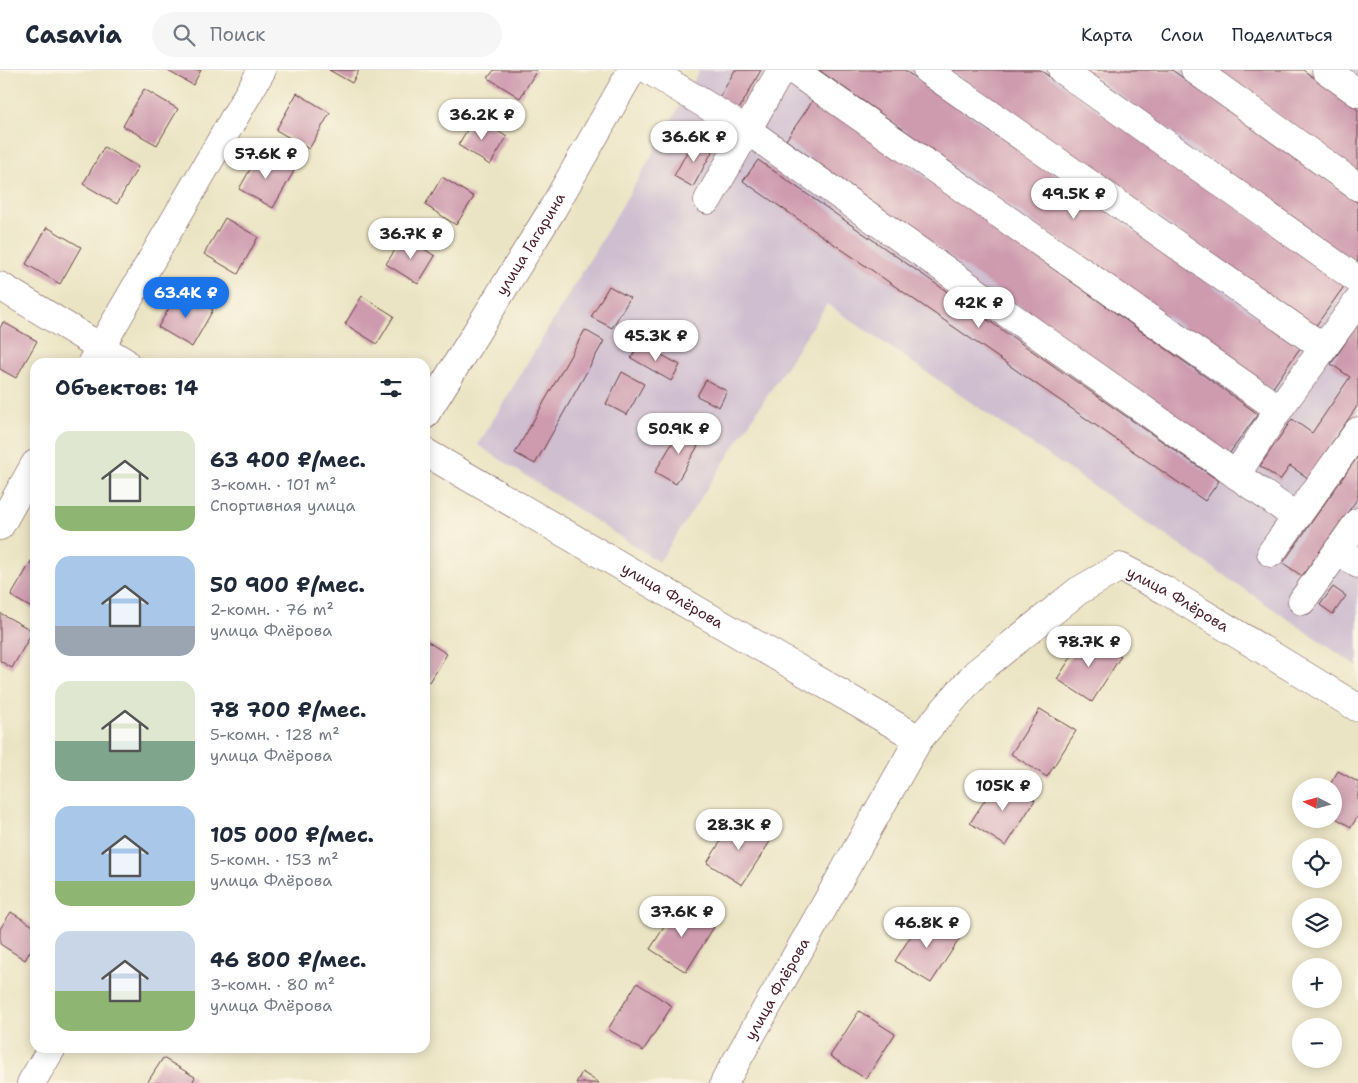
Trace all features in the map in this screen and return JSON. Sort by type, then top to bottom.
[{"type":"street","points":[[96,355],[262,70]]},
{"type":"street","name":"улица Гагарина","points":[[430,407],[552,210],[632,70]]},
{"type":"street","points":[[649,70],[747,130],[1296,517]]},
{"type":"street","points":[[708,200],[781,70]]},
{"type":"street","points":[[793,70],[1279,409]]},
{"type":"street","points":[[927,70],[1324,348]]},
{"type":"street","points":[[1062,70],[1358,280]]},
{"type":"street","points":[[1195,70],[1358,187]]},
{"type":"street","points":[[1326,70],[1358,93]]},
{"type":"street","points":[[0,286],[96,355],[108,358]]},
{"type":"street","points":[[1236,475],[1279,409],[1358,301]]},
{"type":"street","points":[[1271,553],[1358,431]]},
{"type":"street","name":"улица Флёрова","points":[[430,455],[919,739]]},
{"type":"street","points":[[0,526],[30,473]]},
{"type":"street","points":[[1302,601],[1348,557],[1358,522]]},
{"type":"street","name":"улица Флёрова","points":[[724,1083],[919,739],[976,672],[1078,591],[1120,567],[1164,590],[1358,708]]},
{"type":"street","points":[[31,1083],[49,1053]]},
{"type":"shaded area","points":[[700,70],[1358,70],[1358,667],[827,304],[659,562],[478,445],[640,176]]},
{"type":"building","points":[[166,70],[201,70],[193,85]]},
{"type":"building","points":[[329,70],[359,70],[352,83]]},
{"type":"building","points":[[494,70],[537,70],[520,98],[488,78]]},
{"type":"building","points":[[735,70],[761,70],[737,113],[717,102]]},
{"type":"building","points":[[819,70],[904,70],[1300,348],[1272,389]]},
{"type":"building","points":[[951,70],[1040,70],[1345,285],[1315,327]]},
{"type":"building","points":[[1086,70],[1172,70],[1358,203],[1358,265]]},
{"type":"building","points":[[1217,70],[1303,70],[1358,110],[1358,172]]},
{"type":"building","points":[[144,89],[178,109],[157,145],[123,126]]},
{"type":"building","points":[[297,93],[330,113],[309,149],[276,130]]},
{"type":"building","points":[[814,99],[1258,414],[1229,454],[786,140]]},
{"type":"building","points":[[475,117],[507,137],[490,165],[458,145]]},
{"type":"building","points":[[694,139],[713,150],[693,187],[674,176]]},
{"type":"building","points":[[104,147],[138,167],[117,204],[83,184]]},
{"type":"building","points":[[260,152],[294,171],[273,208],[239,189]]},
{"type":"building","points":[[758,160],[1219,481],[1205,501],[743,181]]},
{"type":"building","points":[[442,177],[474,197],[456,225],[425,205]]},
{"type":"building","points":[[225,218],[258,237],[238,274],[204,254]]},
{"type":"building","points":[[47,227],[81,247],[60,284],[26,264]]},
{"type":"building","points":[[404,236],[435,256],[418,284],[386,264]]},
{"type":"building","points":[[609,286],[630,298],[612,328],[591,317]]},
{"type":"building","points":[[179,291],[213,310],[192,347],[158,327]]},
{"type":"building","points":[[362,296],[394,316],[377,344],[345,324]]},
{"type":"building","points":[[3,322],[37,341],[16,378],[0,369],[0,328]]},
{"type":"building","points":[[1358,324],[1358,405],[1308,478],[1290,466],[1280,480],[1260,466],[1292,419],[1312,433],[1350,377],[1331,364]]},
{"type":"building","points":[[585,330],[604,341],[535,464],[515,453]]},
{"type":"building","points":[[640,343],[680,365],[671,381],[631,358]]},
{"type":"building","points":[[622,372],[644,384],[627,415],[606,404]]},
{"type":"building","points":[[706,380],[727,391],[719,407],[697,396]]},
{"type":"building","points":[[683,425],[703,437],[676,484],[655,472]]},
{"type":"building","points":[[1358,456],[1358,498],[1302,576],[1283,563]]},
{"type":"building","points":[[30,563],[30,607],[11,596]]},
{"type":"building","points":[[1333,587],[1346,596],[1333,614],[1320,605]]},
{"type":"building","points":[[0,613],[30,629],[30,636],[12,668],[0,661]]},
{"type":"building","points":[[1086,634],[1121,656],[1092,702],[1057,679]]},
{"type":"building","points":[[430,643],[447,654],[430,682]]},
{"type":"building","points":[[1040,709],[1076,731],[1047,777],[1011,754]]},
{"type":"building","points":[[1338,771],[1358,782],[1358,816],[1351,827],[1342,822],[1342,778],[1334,778]]},
{"type":"building","points":[[999,778],[1035,800],[1006,846],[970,823]]},
{"type":"building","points":[[736,817],[771,840],[742,885],[707,863]]},
{"type":"building","points":[[679,904],[714,927],[686,972],[650,949]]},
{"type":"building","points":[[11,912],[30,924],[30,952],[25,960],[0,944],[0,929]]},
{"type":"building","points":[[924,915],[960,938],[931,983],[895,961]]},
{"type":"building","points":[[637,983],[672,1006],[643,1051],[608,1029]]},
{"type":"building","points":[[859,1011],[895,1034],[866,1079],[830,1056]]},
{"type":"building","points":[[163,1058],[195,1077],[192,1083],[147,1083]]},
{"type":"building","points":[[582,1072],[599,1083],[576,1083]]}]
